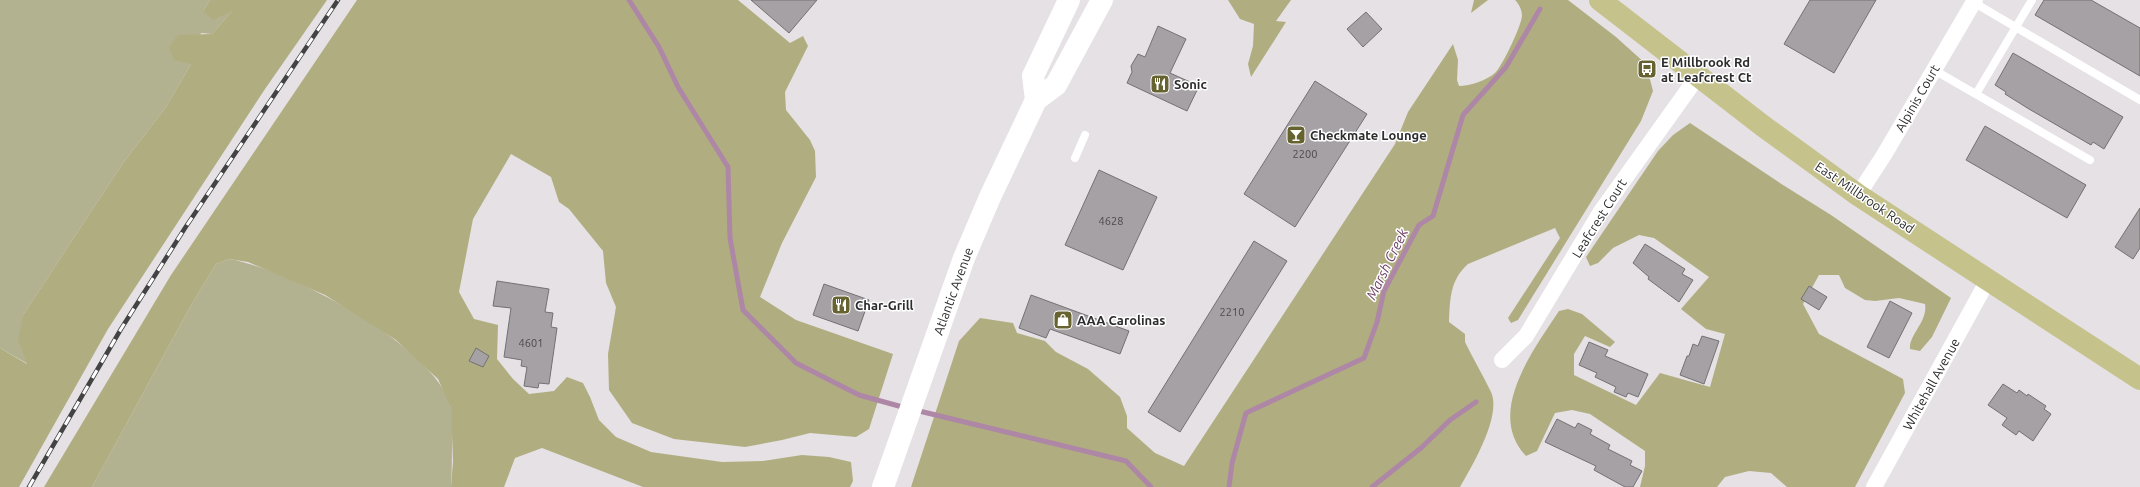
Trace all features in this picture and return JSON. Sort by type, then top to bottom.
[{"type":"main road","points":[[1036,100],[1033,76],[1069,0]]},
{"type":"main road","name":"Atlantic Avenue","points":[[883,487],[964,258],[990,197],[1036,100],[1056,85],[1102,0]]},
{"type":"main road","name":"East Millbrook Road","points":[[1600,0],[1763,126],[1858,194],[2140,379]]},
{"type":"street","name":"Alpinis Court","points":[[1858,194],[1884,155],[1974,1]]},
{"type":"street","name":"Leafcrest Court","points":[[1502,360],[1526,336],[1600,213],[1698,76]]},
{"type":"street","name":"Whitehall Avenue","points":[[1874,487],[1988,280]]},
{"type":"lane","points":[[1976,94],[2032,0]]},
{"type":"lane","points":[[1974,1],[2140,100]]},
{"type":"lane","points":[[1934,70],[2090,160]]},
{"type":"lane","points":[[1075,158],[1085,135]]},
{"type":"green space","points":[[0,0],[210,0],[203,11],[233,10],[212,34],[201,33],[191,64],[166,107],[123,163],[23,315],[28,364],[0,348]]},
{"type":"green space","points":[[229,259],[254,265],[321,294],[390,336],[419,360],[440,384],[451,408],[451,487],[92,487],[190,307],[216,264]]},
{"type":"shaded area","points":[[210,0],[327,0],[265,89],[108,329],[19,487],[0,487],[0,348],[27,364],[18,340],[23,315],[123,163],[166,107],[191,64],[174,60],[169,47],[178,35],[212,34],[232,11],[213,20],[203,11]]},
{"type":"shaded area","points":[[357,0],[738,0],[790,43],[803,36],[808,46],[785,92],[786,110],[810,140],[815,151],[816,177],[782,243],[760,297],[796,320],[893,354],[869,429],[856,437],[810,433],[745,447],[674,439],[632,423],[609,390],[608,354],[616,307],[606,283],[603,251],[569,209],[559,202],[551,177],[511,154],[473,219],[459,292],[474,319],[498,325],[497,359],[513,379],[529,394],[554,391],[567,377],[583,383],[599,420],[616,437],[651,452],[722,462],[763,461],[802,455],[829,457],[851,462],[853,481],[850,487],[643,487],[542,448],[515,458],[504,487],[451,487],[453,461],[451,408],[438,379],[396,340],[325,295],[248,262],[229,259],[216,264],[190,307],[92,487],[44,487],[171,275]]},
{"type":"shaded area","points":[[1228,0],[1291,0],[1276,21],[1286,22],[1251,77],[1248,64],[1253,46],[1254,24],[1240,19]]},
{"type":"shaded area","points":[[1474,0],[1488,0],[1471,13]]},
{"type":"shaded area","points":[[1515,0],[1568,0],[1616,37],[1646,64],[1653,91],[1641,121],[1518,320],[1511,323],[1508,318],[1560,238],[1555,228],[1468,264],[1462,270],[1454,283],[1449,322],[1465,334],[1465,342],[1491,392],[1493,402],[1489,427],[1484,441],[1460,487],[911,487],[959,341],[980,318],[1013,323],[1017,333],[1045,341],[1056,352],[1088,369],[1120,397],[1127,416],[1127,428],[1155,453],[1184,466],[1395,144],[1408,112],[1453,44],[1458,60],[1457,80],[1459,86],[1473,84],[1484,80],[1493,75],[1499,68],[1521,21],[1522,16],[1519,5]]},
{"type":"shaded area","points":[[1690,123],[1831,215],[1951,298],[1932,337],[1920,351],[1910,349],[1910,343],[1924,317],[1925,304],[1899,298],[1875,301],[1865,300],[1845,288],[1839,275],[1819,275],[1803,304],[1819,334],[1903,379],[1905,393],[1855,487],[1787,487],[1771,473],[1749,471],[1725,477],[1717,487],[1640,487],[1645,466],[1645,451],[1590,414],[1572,410],[1555,413],[1537,451],[1526,456],[1515,439],[1510,421],[1512,401],[1518,382],[1527,362],[1559,311],[1568,309],[1582,314],[1615,342],[1610,347],[1585,336],[1574,354],[1574,375],[1636,405],[1660,373],[1710,387],[1725,334],[1706,329],[1681,309],[1709,277],[1654,238],[1639,235],[1613,248],[1598,263],[1590,266],[1586,257],[1658,151],[1673,135]]},
{"type":"building","points":[[751,0],[817,0],[789,33]]},
{"type":"building","points":[[1810,0],[1876,0],[1834,73],[1784,44]]},
{"type":"building","points":[[2044,0],[2091,0],[2140,28],[2140,76],[2035,15]]},
{"type":"building","points":[[1366,12],[1382,29],[1363,47],[1347,29]]},
{"type":"building","points":[[1158,26],[1186,39],[1170,73],[1199,86],[1187,111],[1127,83],[1132,72],[1131,66],[1138,54],[1145,57]]},
{"type":"building","points":[[2013,53],[2123,117],[2104,149],[2093,142],[2091,145],[2029,109],[2005,94],[2006,92],[1995,85]]},
{"type":"building","points":[[1315,81],[1367,114],[1295,227],[1244,194]]},
{"type":"building","points":[[1985,126],[2086,185],[2067,218],[1966,160]]},
{"type":"building","points":[[1099,170],[1157,197],[1123,270],[1065,245]]},
{"type":"building","points":[[2140,208],[2140,248],[2133,259],[2115,247]]},
{"type":"building","points":[[1254,241],[1287,261],[1180,432],[1148,412]]},
{"type":"building","points":[[1645,244],[1685,269],[1682,274],[1693,280],[1679,302],[1648,279],[1649,277],[1633,263]]},
{"type":"building","points":[[497,281],[549,289],[545,312],[553,313],[551,327],[557,328],[549,384],[539,383],[538,388],[524,386],[527,367],[521,366],[522,360],[504,357],[511,308],[493,306]]},
{"type":"building","points":[[824,284],[869,300],[858,331],[813,315]]},
{"type":"building","points":[[1809,286],[1827,297],[1819,310],[1801,299]]},
{"type":"building","points":[[1031,295],[1129,331],[1120,354],[1050,329],[1046,338],[1019,328]]},
{"type":"building","points":[[1890,301],[1912,313],[1889,358],[1867,347]]},
{"type":"building","points":[[1702,336],[1719,341],[1704,384],[1680,375],[1693,344],[1698,346]]},
{"type":"building","points":[[1589,342],[1608,350],[1605,356],[1648,374],[1638,397],[1628,393],[1626,397],[1614,392],[1616,387],[1595,377],[1597,373],[1579,365]]},
{"type":"building","points":[[476,348],[489,356],[483,367],[469,361]]},
{"type":"building","points":[[2003,384],[2017,393],[2019,390],[2027,396],[2028,394],[2046,406],[2044,409],[2051,414],[2033,441],[2019,431],[2016,435],[2002,425],[2007,418],[1988,405]]},
{"type":"building","points":[[1557,419],[1575,428],[1578,423],[1592,430],[1590,434],[1610,445],[1608,449],[1632,461],[1630,465],[1642,471],[1633,487],[1625,487],[1594,470],[1596,466],[1545,442]]},
{"type":"waterway","points":[[629,0],[659,47],[678,87],[728,167],[730,238],[743,310],[796,363],[859,395],[906,408]]},
{"type":"waterway","name":"Marsh Creek","points":[[1229,487],[1232,463],[1246,413],[1364,358],[1377,322],[1384,291],[1419,225],[1433,216],[1463,115],[1506,67],[1540,9]]},
{"type":"waterway","points":[[1372,487],[1421,448],[1450,420],[1476,402]]},
{"type":"waterway","points":[[915,410],[1126,461],[1151,487]]},
{"type":"railway","points":[[29,487],[121,329],[185,228],[338,0]]},
{"type":"place","name":"E Millbrook Rd at Leafcrest Ct","points":[[1647,69]]},
{"type":"place","name":"Sonic","points":[[1160,84]]},
{"type":"place","name":"Checkmate Lounge","points":[[1296,135]]},
{"type":"place","name":"Char-Grill","points":[[841,305]]},
{"type":"place","name":"AAA Carolinas","points":[[1063,320]]}]
